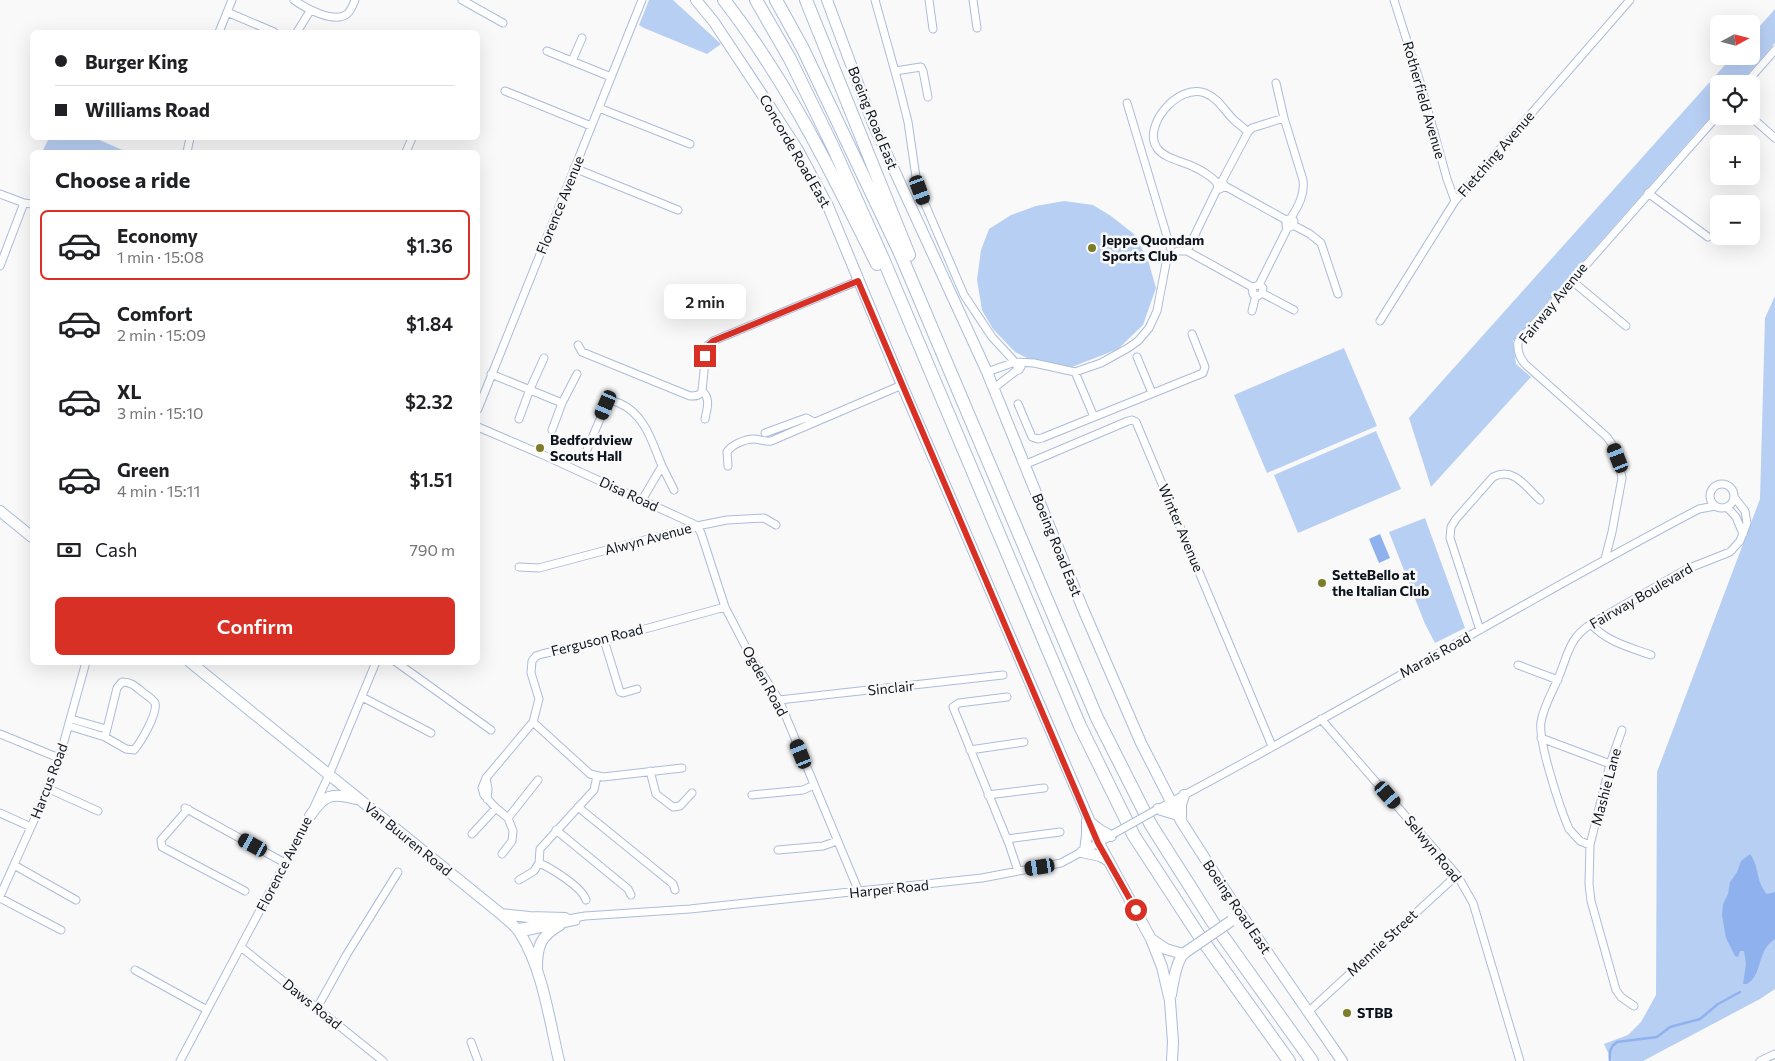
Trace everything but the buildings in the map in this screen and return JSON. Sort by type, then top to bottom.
[{"type":"highway","points":[[724,0],[748,31],[777,76],[829,167],[943,402]]},
{"type":"highway","points":[[756,0],[790,59],[833,147],[884,261],[1080,726],[1134,836],[1198,934],[1287,1060]]},
{"type":"highway","points":[[776,0],[804,49],[900,253],[1097,718],[1151,824],[1212,921],[1312,1061]]},
{"type":"highway","points":[[806,0],[907,248],[944,356]]},
{"type":"main road","name":"Concorde Road East","points":[[696,0],[714,22],[798,150],[828,206],[902,385],[1098,843],[1151,939],[1162,967],[1170,1001]]},
{"type":"main road","name":"Boeing Road East","points":[[827,0],[873,124],[994,388],[1120,698],[1180,818],[1234,904],[1342,1061]]},
{"type":"main road","points":[[0,511],[30,535]]},
{"type":"main road","name":"Van Buuren Road","points":[[194,665],[501,914],[518,931],[537,969],[559,1061]]},
{"type":"main road","points":[[1165,789],[1158,809],[1180,818],[1184,795]]},
{"type":"main road","points":[[310,816],[323,799],[332,795],[359,800]]},
{"type":"main road","points":[[1088,818],[1100,830],[1111,836],[1109,861],[1083,851],[1088,835],[1088,818]]},
{"type":"main road","points":[[1232,921],[1234,904]]},
{"type":"main road","points":[[501,914],[562,922]]},
{"type":"main road","points":[[1172,1061],[1173,1042],[1170,1001],[1174,976],[1184,953],[1232,921],[1243,924],[1271,957]]},
{"type":"main road","points":[[537,969],[537,957],[541,942],[548,933],[562,922]]},
{"type":"main road","points":[[1151,939],[1166,949],[1184,953]]},
{"type":"street","points":[[220,30],[232,0]]},
{"type":"street","points":[[294,0],[310,11],[340,17],[350,11],[354,0]]},
{"type":"street","points":[[462,0],[504,23]]},
{"type":"street","name":"Florence Avenue","points":[[480,404],[642,0]]},
{"type":"street","points":[[877,0],[908,122],[916,177],[932,221],[971,307],[992,337],[1015,362],[1019,370]]},
{"type":"street","points":[[929,0],[933,29]]},
{"type":"street","points":[[973,0],[978,28]]},
{"type":"street","name":"Rotherfield Avenue","points":[[1394,0],[1420,82],[1447,179],[1455,200]]},
{"type":"street","name":"Fletching Avenue","points":[[1380,321],[1455,200],[1623,3],[1630,0]]},
{"type":"street","points":[[298,30],[310,11]]},
{"type":"street","points":[[227,12],[269,30]]},
{"type":"street","points":[[572,62],[582,38]]},
{"type":"street","points":[[1753,75],[1775,50]]},
{"type":"street","points":[[547,51],[611,77]]},
{"type":"street","points":[[895,71],[921,68],[924,71],[928,97]]},
{"type":"street","points":[[1276,83],[1304,186],[1300,203],[1252,292],[1294,310]]},
{"type":"street","points":[[505,90],[591,126]]},
{"type":"street","points":[[1248,132],[1232,118],[1219,102],[1205,93],[1197,91],[1177,96],[1163,110],[1154,136],[1158,149],[1168,157],[1194,167],[1310,234],[1321,243],[1338,294]]},
{"type":"street","points":[[1127,103],[1172,253]]},
{"type":"street","points":[[599,108],[690,144]]},
{"type":"street","points":[[1187,251],[1248,132],[1252,128],[1284,118]]},
{"type":"street","name":"Fairway Avenue","points":[[1604,559],[1612,532],[1622,478],[1620,464],[1614,447],[1607,437],[1525,364],[1520,358],[1517,349],[1518,342],[1710,124]]},
{"type":"street","points":[[1760,125],[1775,138]]},
{"type":"street","points":[[574,168],[678,210]]},
{"type":"street","points":[[1648,193],[1708,237]]},
{"type":"street","points":[[0,194],[30,204]]},
{"type":"street","points":[[0,266],[24,203]]},
{"type":"street","points":[[987,372],[1015,362],[1034,363],[1075,372],[1101,363],[1128,348],[1138,341],[1149,328],[1157,311],[1166,258],[1178,251],[1187,251],[1256,286]]},
{"type":"street","points":[[1571,280],[1626,326]]},
{"type":"street","points":[[578,345],[582,352],[690,396],[698,395],[702,391],[707,346],[713,341],[858,281]]},
{"type":"street","points":[[1252,311],[1259,294]]},
{"type":"street","points":[[1018,404],[1029,432],[1032,437],[1038,439],[1094,417],[1203,373],[1205,367],[1192,334]]},
{"type":"street","points":[[1137,357],[1152,393]]},
{"type":"street","points":[[519,419],[544,358]]},
{"type":"street","points":[[994,388],[1019,370],[1025,363]]},
{"type":"street","points":[[1075,372],[1094,417]]},
{"type":"street","points":[[491,374],[562,403]]},
{"type":"street","points":[[552,430],[562,403],[577,374]]},
{"type":"street","points":[[728,466],[727,452],[734,446],[755,439],[765,442],[771,441],[902,385]]},
{"type":"street","points":[[702,391],[706,394],[708,403],[705,419]]},
{"type":"street","points":[[586,452],[608,402],[612,401],[625,406],[638,415],[674,490]]},
{"type":"street","points":[[765,433],[806,418],[814,422]]},
{"type":"street","name":"Winter Avenue","points":[[1024,465],[1128,421],[1136,422],[1272,746]]},
{"type":"street","name":"Disa Road","points":[[480,428],[697,526]]},
{"type":"street","points":[[642,500],[662,466]]},
{"type":"street","points":[[1480,630],[1450,538],[1453,523],[1493,477],[1501,473],[1514,475],[1540,500]]},
{"type":"street","points":[[1734,497],[1732,503],[1727,507],[1721,508],[1715,506],[1711,501],[1710,495],[1714,487],[1719,484],[1724,483],[1732,488],[1734,497],[1745,511],[1748,519],[1743,535]]},
{"type":"street","name":"Marais Road","points":[[1699,510],[1710,495]]},
{"type":"street","name":"Marais Road","points":[[1172,801],[1604,559],[1699,510],[1715,506]]},
{"type":"street","points":[[1727,507],[1736,517],[1743,535]]},
{"type":"street","name":"Alwyn Avenue","points":[[519,567],[539,568],[697,526],[727,520],[764,518],[776,525]]},
{"type":"street","name":"Ogden Road","points":[[697,526],[725,606],[750,654],[779,700],[859,892]]},
{"type":"street","name":"Fairway Boulevard","points":[[1590,845],[1580,840],[1569,829],[1541,738],[1542,715],[1558,680],[1569,648],[1574,638],[1591,624],[1687,569],[1730,552],[1743,535]]},
{"type":"street","name":"Ferguson Road","points":[[496,808],[482,791],[486,778],[533,722],[538,699],[531,673],[533,658],[542,654],[604,640],[725,606]]},
{"type":"street","points":[[1591,624],[1606,638],[1652,655]]},
{"type":"street","points":[[604,640],[620,692],[624,693],[637,689]]},
{"type":"street","name":"Harcus Road","points":[[0,897],[59,758],[85,665]]},
{"type":"street","name":"Florence Avenue","points":[[180,1061],[310,816],[375,665]]},
{"type":"street","points":[[400,665],[491,730]]},
{"type":"street","points":[[1518,665],[1558,680]]},
{"type":"street","name":"Sinclair","points":[[779,700],[1003,675]]},
{"type":"street","points":[[70,722],[105,737],[126,749],[134,750],[141,742],[156,710],[152,699],[129,682],[122,682],[117,688],[105,737]]},
{"type":"street","points":[[362,697],[431,733]]},
{"type":"street","points":[[1007,697],[958,703],[954,705],[953,709],[1018,871]]},
{"type":"street","name":"Selwyn Road","points":[[1321,719],[1457,874],[1473,903],[1520,1061]]},
{"type":"street","points":[[70,722],[106,729]]},
{"type":"street","points":[[533,722],[586,770],[597,776],[682,768]]},
{"type":"street","name":"Mashie Lane","points":[[1590,845],[1610,764],[1622,730]]},
{"type":"street","points":[[0,734],[59,758]]},
{"type":"street","points":[[1541,738],[1610,764]]},
{"type":"street","points":[[970,750],[1024,742]]},
{"type":"street","points":[[650,772],[656,794],[673,807],[680,806],[692,793]]},
{"type":"street","points":[[519,880],[534,871],[539,863],[540,849],[594,790],[597,776]]},
{"type":"street","points":[[508,818],[538,780]]},
{"type":"street","points":[[752,795],[803,790],[814,785]]},
{"type":"street","points":[[47,788],[98,811]]},
{"type":"street","points":[[988,795],[1044,788]]},
{"type":"street","name":"Harper Road","points":[[518,931],[590,917],[690,909],[982,878],[1061,863],[1172,801]]},
{"type":"street","points":[[578,807],[673,884],[675,890]]},
{"type":"street","points":[[245,891],[162,847],[161,840],[186,808],[285,863]]},
{"type":"street","points":[[472,834],[496,808],[508,818],[514,837],[502,854]]},
{"type":"street","points":[[0,813],[31,827]]},
{"type":"street","points":[[556,830],[628,889],[630,894]]},
{"type":"street","points":[[1006,839],[1060,832]]},
{"type":"street","points":[[778,850],[823,846],[837,841]]},
{"type":"street","points":[[1590,845],[1589,884],[1591,901],[1616,990],[1621,997],[1634,1006]]},
{"type":"street","points":[[539,863],[549,867],[583,893],[586,900]]},
{"type":"street","points":[[14,865],[76,900]]},
{"type":"street","points":[[317,1008],[347,954],[398,872]]},
{"type":"street","name":"Mennie Street","points":[[1308,1012],[1457,874]]},
{"type":"street","points":[[0,897],[61,930]]},
{"type":"street","name":"Daws Road","points":[[241,947],[383,1061]]},
{"type":"street","points":[[135,970],[207,1010]]},
{"type":"street","points":[[471,1042],[478,1061]]},
{"type":"street","points":[[1760,1061],[1775,1054]]},
{"type":"shaded area","points":[[649,0],[673,0],[721,44],[707,54],[639,25]]},
{"type":"shaded area","points":[[1775,9],[1775,43],[1760,60],[1760,26]]},
{"type":"shaded area","points":[[1725,65],[1756,65],[1747,75],[1716,75]]},
{"type":"shaded area","points":[[1710,82],[1710,117],[1513,341],[1516,364],[1531,377],[1431,487],[1409,418]]},
{"type":"shaded area","points":[[48,140],[100,140],[122,150],[43,150]]},
{"type":"shaded area","points":[[1064,201],[1093,205],[1134,234],[1148,260],[1156,288],[1143,325],[1118,349],[1072,367],[1035,362],[1015,352],[993,329],[982,310],[977,280],[981,250],[989,229],[1011,215],[1036,206]]},
{"type":"shaded area","points":[[1775,296],[1775,989],[1760,999],[1643,1061],[1612,1061],[1604,1044],[1628,1035],[1641,1022],[1656,995],[1657,772],[1760,499],[1765,318]]},
{"type":"shaded area","points":[[1344,348],[1377,426],[1267,473],[1234,395]]},
{"type":"shaded area","points":[[1376,431],[1401,489],[1298,533],[1274,475]]},
{"type":"shaded area","points":[[1425,518],[1465,628],[1435,643],[1425,624],[1389,532]]},
{"type":"shaded area","points":[[1380,534],[1390,558],[1379,563],[1369,539]]},
{"type":"shaded area","points":[[1750,854],[1763,889],[1767,894],[1775,892],[1775,939],[1765,950],[1752,980],[1747,984],[1743,984],[1746,964],[1744,951],[1740,951],[1738,957],[1735,956],[1726,938],[1722,915],[1723,904],[1728,894],[1730,882],[1737,872],[1741,861]]},
{"type":"waterway","points":[[1610,1061],[1610,1050],[1617,1042],[1657,1037],[1670,1027],[1700,1019],[1718,1004],[1740,992]]},
{"type":"place","name":"Jeppe Quondam Sports Club","points":[[1092,248]]},
{"type":"place","name":"Bedfordview Scouts Hall","points":[[540,448]]},
{"type":"place","name":"SetteBello at the Italian Club","points":[[1322,583]]},
{"type":"place","name":"STBB","points":[[1347,1013]]},
{"type":"route","points":[[705,356],[707,346],[713,341],[858,281],[1098,843],[1136,910]]}]
